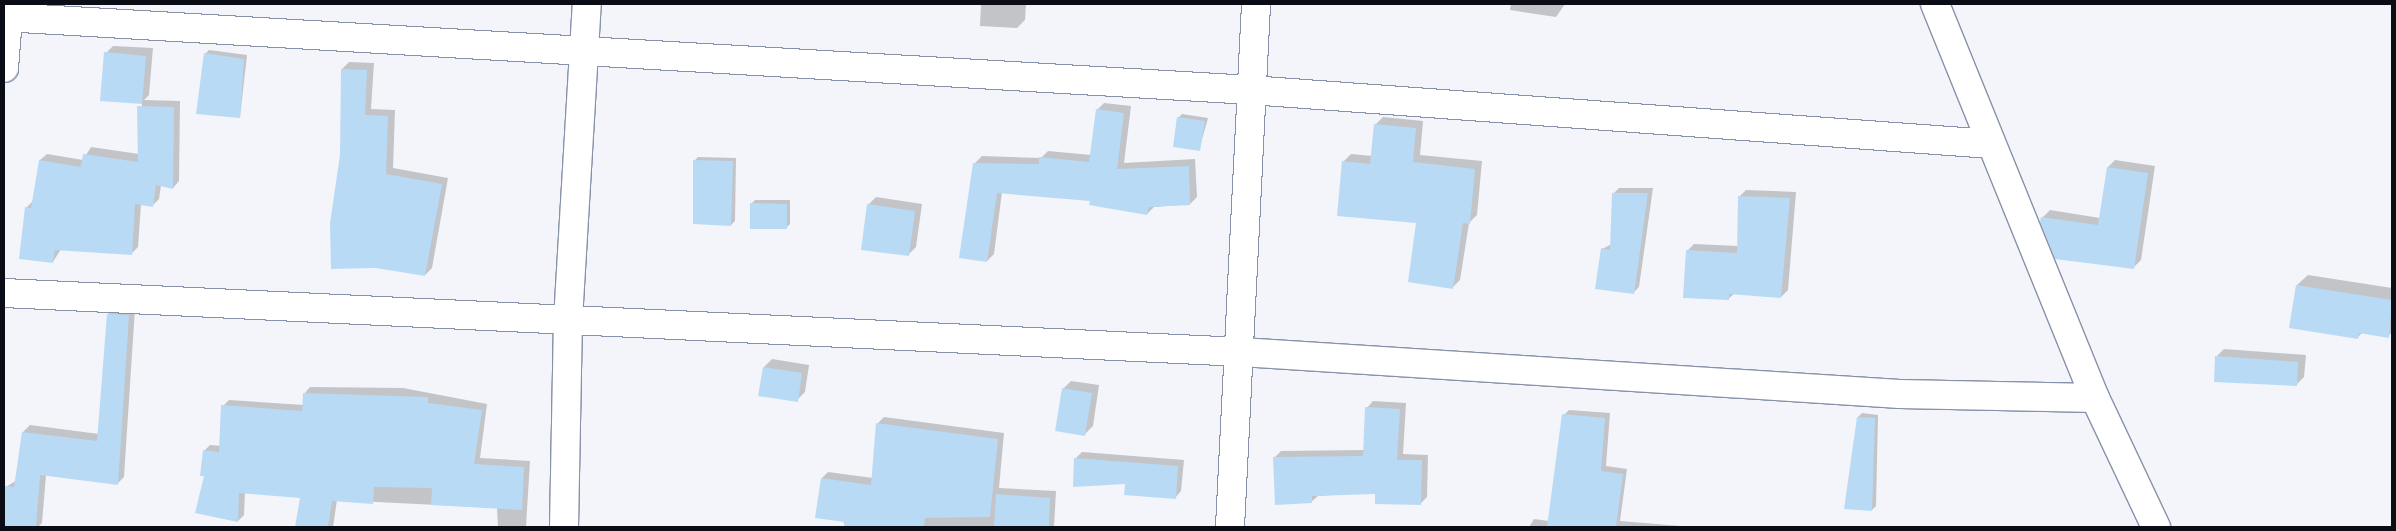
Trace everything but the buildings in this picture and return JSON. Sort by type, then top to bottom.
[{"type":"street","points":[[564,527],[568,320],[587,4]]},
{"type":"street","points":[[1230,527],[1241,352],[1250,90],[1256,4]]},
{"type":"street","points":[[1935,4],[1990,144],[2096,398],[2156,527]]},
{"type":"street","points":[[4,68],[7,12],[1250,90],[1990,144]]},
{"type":"street","points":[[4,293],[1241,352],[1900,394],[2096,398]]}]
